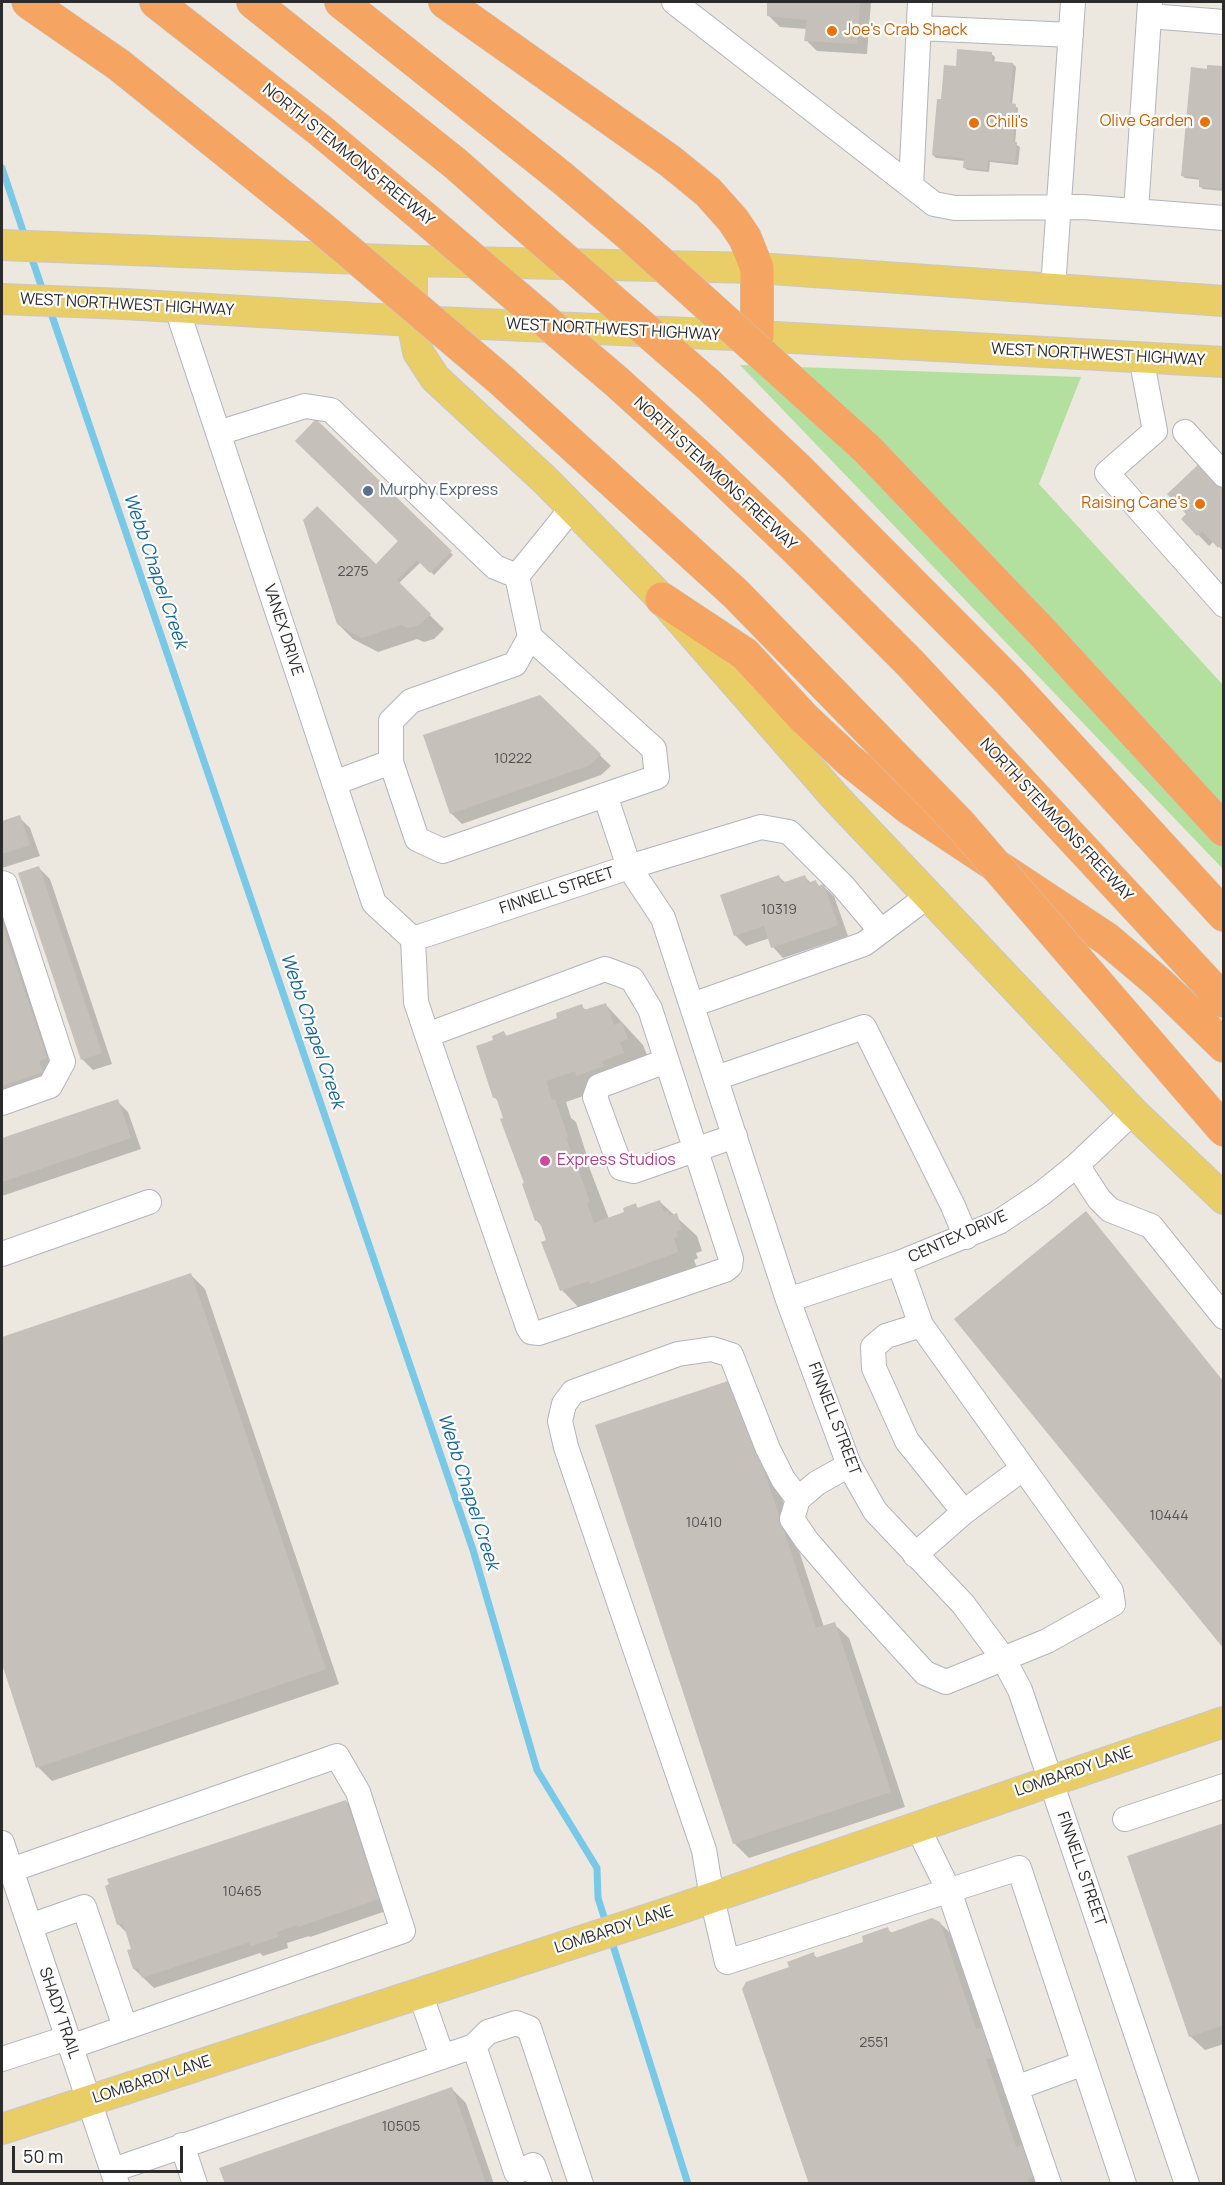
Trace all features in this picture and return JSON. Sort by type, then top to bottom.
[{"type":"highway","points":[[28,2],[119,65],[319,226],[501,380],[736,594],[960,824],[1224,1130]]},
{"type":"highway","name":"NORTH STEMMONS FREEWAY","points":[[156,2],[321,131],[617,382],[704,460],[910,663],[1224,1000]]},
{"type":"highway","points":[[253,2],[448,158],[708,384],[796,467],[1009,681],[1224,915]]},
{"type":"highway","points":[[341,2],[561,177],[632,237],[867,449],[1043,633],[1224,830]]},
{"type":"highway","points":[[445,2],[670,161],[708,192],[739,230],[757,268],[757,336]]},
{"type":"highway","points":[[662,599],[746,654],[804,718],[850,761],[909,808],[1107,939],[1160,984],[1224,1046]]},
{"type":"main road","points":[[2,245],[412,261],[757,268],[1224,301]]},
{"type":"main road","points":[[412,261],[412,321],[418,352],[435,378],[573,508],[662,599],[835,797],[1132,1112],[1224,1199]]},
{"type":"main road","name":"WEST NORTHWEST HIGHWAY","points":[[2,299],[176,306],[412,321],[757,336],[1224,362]]},
{"type":"main road","name":"LOMBARDY LANE","points":[[2,2129],[667,1913],[1224,1722]]},
{"type":"street","points":[[674,2],[934,204],[955,208],[1083,207],[1224,218]]},
{"type":"street","points":[[911,186],[920,2]]},
{"type":"street","points":[[1053,288],[1073,2]]},
{"type":"street","points":[[1136,211],[1150,9],[1224,22]]},
{"type":"street","points":[[919,28],[1071,35]]},
{"type":"street","name":"VANEX DRIVE","points":[[176,306],[374,903],[413,939]]},
{"type":"street","points":[[1141,357],[1155,431],[1107,473],[1223,604]]},
{"type":"street","points":[[218,433],[305,406],[331,410],[495,567],[516,576]]},
{"type":"street","points":[[1185,432],[1224,475]]},
{"type":"street","points":[[516,576],[573,508]]},
{"type":"street","points":[[516,576],[530,637],[654,749],[657,777],[443,851],[417,839],[391,762],[391,721],[411,701],[515,664],[530,637]]},
{"type":"street","points":[[334,783],[391,762]]},
{"type":"street","points":[[605,795],[629,867],[761,827],[789,832],[843,886],[881,931]]},
{"type":"street","name":"FINNELL STREET","points":[[413,939],[629,867],[663,918],[788,1300],[849,1465],[875,1511],[963,1604],[1003,1658],[1020,1690],[1187,2184]]},
{"type":"street","points":[[2,883],[5,884],[63,1062],[50,1086],[2,1103]]},
{"type":"street","points":[[692,1005],[864,944],[928,896]]},
{"type":"street","points":[[413,939],[416,1002],[426,1035],[531,1332],[539,1333],[725,1270],[730,1266],[731,1259],[650,1009],[632,980],[605,969],[426,1035]]},
{"type":"street","points":[[716,1078],[864,1027],[953,1206],[966,1237]]},
{"type":"street","points":[[666,1061],[599,1086],[595,1098],[621,1168],[634,1171],[735,1136]]},
{"type":"street","name":"CENTEX DRIVE","points":[[788,1300],[899,1263],[999,1222],[1077,1166],[1132,1112]]},
{"type":"street","points":[[1077,1166],[1099,1199],[1110,1210],[1151,1226],[1224,1317]]},
{"type":"street","points":[[2,1254],[149,1202]]},
{"type":"street","points":[[849,1465],[817,1482],[798,1499],[792,1519],[807,1541],[925,1673],[946,1682],[1047,1641],[1113,1604],[1111,1592],[921,1325],[899,1263]]},
{"type":"street","points":[[921,1325],[886,1336],[873,1347],[874,1368],[907,1441],[964,1512]]},
{"type":"street","points":[[798,1499],[783,1479],[768,1449],[731,1355],[712,1349],[678,1354],[573,1392],[564,1404],[560,1420],[566,1447],[704,1850],[711,1898],[727,1962],[1019,1868],[1124,2184]]},
{"type":"street","points":[[915,1555],[964,1512],[1022,1469]]},
{"type":"street","points":[[2,2059],[125,2027],[403,1931],[358,1792],[337,1756],[11,1870]]},
{"type":"street","points":[[1125,1819],[1224,1786]]},
{"type":"street","points":[[917,1826],[949,1891],[1049,2184]]},
{"type":"street","name":"SHADY TRAIL","points":[[2,1843],[115,2177]]},
{"type":"street","points":[[30,1926],[84,1907],[125,2027]]},
{"type":"street","points":[[420,1993],[442,2056]]},
{"type":"street","points":[[115,2177],[182,2145],[474,2046],[488,2032],[516,2023],[529,2028],[581,2184]]},
{"type":"street","points":[[474,2046],[518,2178],[533,2165],[540,2184]]},
{"type":"street","points":[[1016,2088],[1084,2063]]},
{"type":"street","points":[[182,2145],[195,2184]]},
{"type":"green space","points":[[740,365],[1081,377],[1039,484],[1223,685],[1223,869]]},
{"type":"building","name":"Joe's Crab Shack","points":[[767,2],[860,2],[857,44],[804,41],[807,20],[767,16]]},
{"type":"building","name":"Chili's","points":[[957,49],[992,52],[992,61],[1013,63],[1010,103],[1016,104],[1013,142],[1017,142],[1015,162],[988,160],[987,170],[963,168],[964,158],[932,155],[937,99],[941,99],[944,65],[956,66]]},
{"type":"building","name":"Olive Garden","points":[[1207,65],[1224,66],[1224,189],[1199,187],[1199,177],[1181,176],[1191,67],[1207,69]]},
{"type":"building","points":[[316,419],[452,551],[430,573],[417,560],[397,580],[431,614],[419,625],[408,628],[401,625],[362,638],[337,624],[303,520],[317,506],[376,564],[398,541],[295,441]]},
{"type":"building","name":"Raising Cane's","points":[[1199,464],[1224,491],[1224,549],[1220,546],[1218,548],[1202,531],[1197,536],[1181,519],[1186,514],[1167,494]]},
{"type":"building","points":[[540,695],[601,754],[590,765],[450,814],[423,735]]},
{"type":"building","points":[[20,815],[30,845],[2,854],[2,821]]},
{"type":"building","points":[[39,866],[102,1053],[81,1060],[18,873]]},
{"type":"building","points":[[779,875],[782,883],[805,875],[808,883],[816,880],[818,886],[824,884],[838,925],[771,948],[764,926],[734,936],[720,895]]},
{"type":"building","points":[[2,923],[47,1058],[39,1061],[43,1072],[2,1086]]},
{"type":"building","name":"Express Studios","points":[[606,1003],[614,1025],[622,1022],[628,1039],[620,1042],[624,1053],[602,1061],[604,1066],[576,1076],[575,1071],[546,1081],[552,1100],[555,1099],[568,1137],[566,1138],[590,1202],[587,1203],[594,1223],[624,1212],[623,1208],[636,1203],[637,1208],[660,1200],[664,1212],[668,1211],[669,1216],[677,1213],[682,1230],[676,1232],[678,1237],[674,1238],[678,1252],[590,1284],[589,1281],[560,1291],[541,1242],[546,1240],[539,1220],[535,1221],[522,1184],[524,1183],[500,1119],[503,1118],[496,1097],[493,1098],[476,1046],[493,1040],[492,1036],[504,1031],[506,1036],[557,1018],[556,1013],[582,1004],[584,1010]]},
{"type":"building","points":[[118,1099],[131,1138],[2,1182],[2,1138]]},
{"type":"building","points":[[1086,1211],[1224,1382],[1224,1649],[954,1319]]},
{"type":"building","points":[[191,1273],[326,1669],[36,1768],[2,1664],[2,1337]]},
{"type":"building","points":[[734,1379],[816,1628],[835,1622],[891,1792],[733,1844],[595,1425]]},
{"type":"building","points":[[346,1800],[379,1899],[277,1932],[278,1937],[251,1946],[249,1942],[142,1978],[138,1968],[133,1969],[127,1950],[131,1949],[123,1923],[117,1925],[105,1886],[109,1884],[107,1879]]},
{"type":"building","points":[[1224,1823],[1224,2025],[1189,2037],[1127,1856]]},
{"type":"building","points":[[932,1918],[940,1922],[976,2029],[982,2027],[992,2058],[986,2059],[1016,2147],[1027,2144],[1038,2175],[1028,2179],[1029,2184],[809,2184],[742,1989],[746,1982],[789,1967],[787,1962],[814,1952],[815,1958],[863,1942],[862,1936],[888,1927],[890,1933]]},
{"type":"building","points":[[452,2087],[486,2184],[225,2184],[219,2168]]},
{"type":"waterway","name":"Webb Chapel Creek","points":[[2,168],[26,240]]},
{"type":"waterway","name":"Webb Chapel Creek","points":[[30,253],[44,294]]},
{"type":"waterway","name":"Webb Chapel Creek","points":[[50,310],[473,1550],[537,1770],[597,1868],[598,1898],[607,1926]]},
{"type":"waterway","points":[[611,1939],[688,2184]]},
{"type":"place","name":"Joe's Crab Shack","points":[[832,31]]},
{"type":"place","name":"Olive Garden","points":[[1205,122]]},
{"type":"place","name":"Chili's","points":[[974,123]]},
{"type":"place","name":"Murphy Express","points":[[368,491]]},
{"type":"place","name":"Raising Cane's","points":[[1200,504]]},
{"type":"place","name":"Express Studios","points":[[545,1161]]}]
